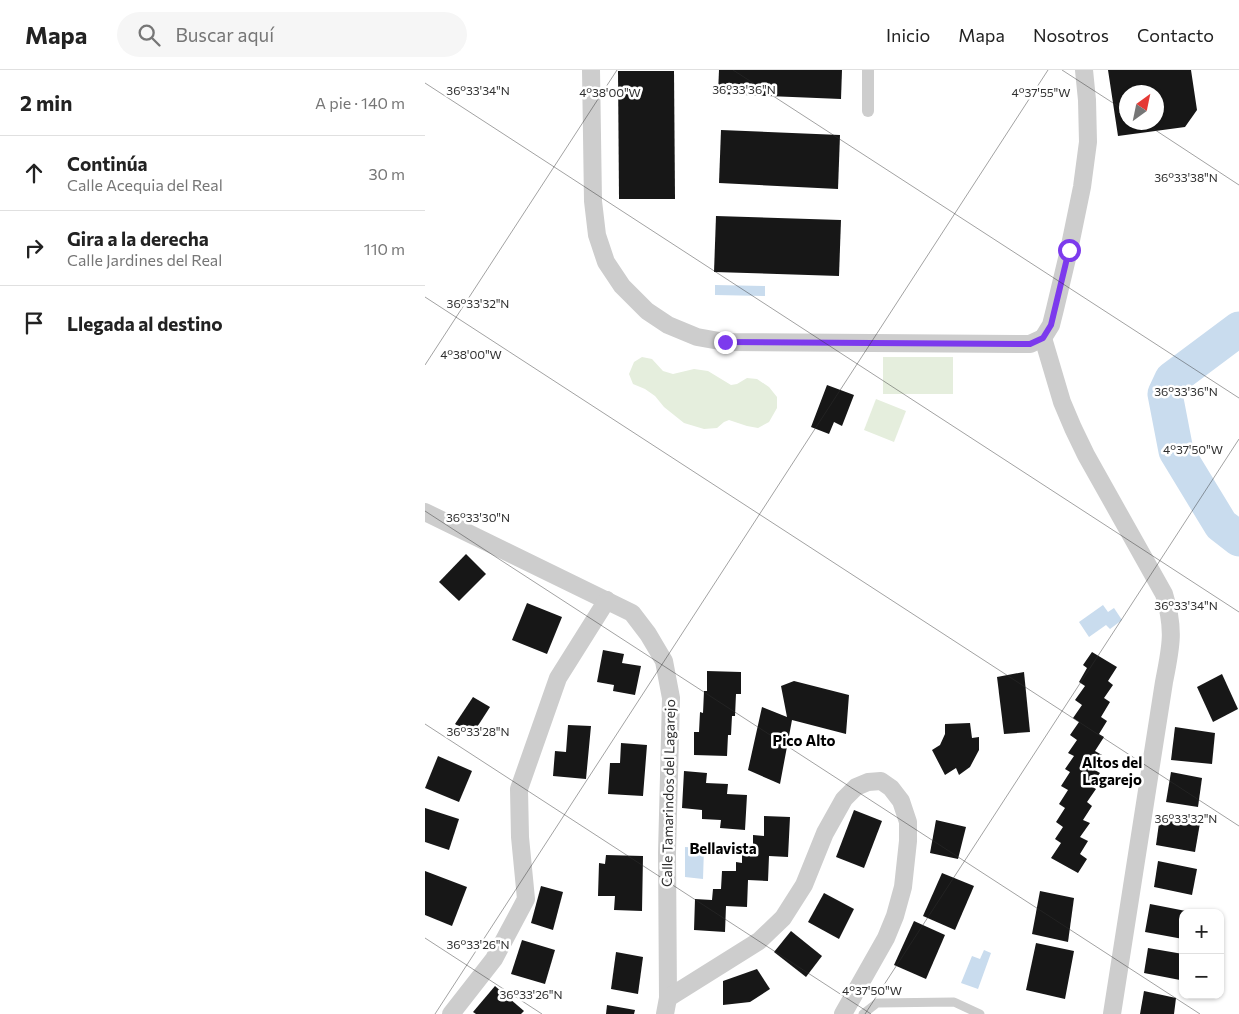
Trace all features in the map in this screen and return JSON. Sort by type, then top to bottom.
[{"type":"street","points":[[591,70],[593,201],[597,235],[606,262],[622,286],[647,311],[669,325],[697,337],[725,342],[1030,344],[1043,338],[1051,325],[1082,187],[1088,142],[1084,70]]},
{"type":"street","points":[[868,70],[868,111]]},
{"type":"street","points":[[1043,338],[1062,402],[1073,428],[1086,455],[1164,594],[1169,609],[1171,648],[1164,682],[1113,1014]]},
{"type":"street","name":"Calle Tamarindos del Lagarejo","points":[[426,514],[632,613],[648,634],[663,661],[671,698],[666,1006]]},
{"type":"street","points":[[451,1014],[494,959],[526,899],[520,837],[519,789],[558,678],[607,600]]},
{"type":"street","points":[[666,1006],[759,941],[783,918],[804,885],[825,833],[844,799],[857,787],[868,782],[881,782],[891,788],[901,801],[907,822],[908,841],[903,887],[895,916],[886,938],[843,1014]]},
{"type":"lane","points":[[863,1014],[877,1002],[954,1002],[980,1014]]},
{"type":"green space","points":[[642,357],[652,359],[663,371],[673,374],[694,369],[708,371],[731,385],[747,378],[757,379],[769,387],[777,397],[777,408],[769,422],[758,428],[729,420],[717,428],[704,429],[684,423],[664,407],[655,396],[633,384],[629,374],[634,362]]},
{"type":"green space","points":[[883,357],[953,357],[953,394],[883,394]]},
{"type":"green space","points":[[876,399],[906,411],[894,442],[864,430]]},
{"type":"water","points":[[715,285],[765,286],[765,296],[715,295]]},
{"type":"water","points":[[1103,605],[1108,612],[1114,608],[1122,620],[1110,629],[1106,625],[1089,637],[1079,622]]},
{"type":"water","points":[[685,847],[704,848],[703,879],[685,877]]},
{"type":"water","points":[[984,950],[991,953],[978,989],[961,983],[972,956],[980,959]]},
{"type":"building","points":[[719,70],[842,70],[841,99],[718,94]]},
{"type":"building","points":[[1108,70],[1191,70],[1197,110],[1185,127],[1164,130],[1164,85],[1119,85],[1119,130],[1163,130],[1118,136]]},
{"type":"building","points":[[618,71],[674,71],[675,199],[619,199]]},
{"type":"building","points":[[721,130],[840,135],[838,189],[719,183]]},
{"type":"building","points":[[716,216],[841,220],[839,276],[714,272]]},
{"type":"building","points":[[827,385],[854,395],[842,426],[834,422],[829,434],[811,427]]},
{"type":"building","points":[[466,554],[486,574],[459,601],[439,582]]},
{"type":"building","points":[[527,603],[562,617],[547,654],[512,640]]},
{"type":"building","points":[[603,650],[624,654],[622,663],[641,666],[635,695],[613,691],[614,685],[597,682]]},
{"type":"building","points":[[1092,652],[1117,667],[1108,681],[1113,685],[1104,698],[1110,702],[1101,717],[1107,721],[1099,734],[1104,737],[1095,751],[1102,755],[1093,769],[1100,773],[1091,786],[1096,789],[1087,802],[1092,806],[1083,820],[1090,823],[1080,837],[1088,841],[1080,854],[1087,859],[1078,873],[1051,858],[1061,843],[1055,839],[1063,827],[1056,822],[1065,808],[1059,804],[1068,790],[1061,786],[1070,772],[1065,769],[1074,756],[1068,753],[1077,740],[1070,735],[1079,722],[1073,718],[1082,705],[1075,700],[1085,686],[1079,682],[1087,668],[1083,665]]},
{"type":"building","points":[[707,671],[741,672],[741,694],[736,694],[735,716],[732,716],[731,735],[728,735],[727,756],[694,755],[694,732],[699,732],[700,712],[703,713],[704,691],[707,691]]},
{"type":"building","points":[[1024,672],[1030,732],[1004,734],[997,677]]},
{"type":"building","points":[[1222,674],[1238,709],[1213,722],[1197,687]]},
{"type":"building","points":[[794,681],[849,695],[846,734],[792,720],[780,784],[748,770],[762,707],[787,717],[781,686]]},
{"type":"building","points":[[473,697],[490,707],[472,735],[455,724]]},
{"type":"building","points":[[970,723],[972,738],[979,737],[979,750],[970,767],[959,775],[956,768],[945,775],[932,750],[940,745],[945,734],[945,724]]},
{"type":"building","points":[[568,725],[591,726],[586,779],[553,776],[555,751],[566,752]]},
{"type":"building","points":[[1175,727],[1215,733],[1212,764],[1171,760]]},
{"type":"building","points":[[621,743],[647,745],[643,796],[608,794],[610,763],[620,763]]},
{"type":"building","points":[[438,756],[472,771],[459,802],[425,788]]},
{"type":"building","points":[[684,771],[707,773],[706,783],[728,784],[727,794],[747,795],[745,830],[720,828],[721,820],[702,819],[702,810],[682,808]]},
{"type":"building","points":[[1171,772],[1202,778],[1198,807],[1166,802]]},
{"type":"building","points":[[425,808],[459,819],[449,850],[425,842]]},
{"type":"building","points":[[854,810],[882,821],[864,868],[836,857]]},
{"type":"building","points":[[764,816],[790,817],[788,857],[769,856],[768,881],[748,880],[747,907],[726,906],[725,932],[694,930],[695,899],[712,900],[713,889],[721,889],[722,871],[736,871],[736,862],[742,863],[742,845],[753,845],[753,835],[764,836]]},
{"type":"building","points":[[1160,816],[1200,823],[1195,852],[1156,845]]},
{"type":"building","points":[[936,820],[966,827],[958,859],[930,853]]},
{"type":"building","points":[[606,855],[643,856],[642,911],[614,910],[615,896],[598,896],[599,863],[605,864]]},
{"type":"building","points":[[1158,861],[1197,869],[1192,895],[1154,887]]},
{"type":"building","points":[[425,871],[467,887],[452,926],[425,915]]},
{"type":"building","points":[[942,873],[974,886],[955,930],[923,916]]},
{"type":"building","points":[[541,886],[563,892],[553,930],[531,923]]},
{"type":"building","points":[[1040,891],[1074,898],[1068,942],[1032,934]]},
{"type":"building","points":[[824,893],[854,909],[839,939],[808,922]]},
{"type":"building","points":[[1150,904],[1179,910],[1179,938],[1145,932]]},
{"type":"building","points":[[914,921],[945,935],[926,979],[894,965]]},
{"type":"building","points":[[791,931],[822,956],[806,977],[774,952]]},
{"type":"building","points":[[522,940],[555,950],[545,984],[511,974]]},
{"type":"building","points":[[1036,943],[1074,951],[1065,999],[1026,990]]},
{"type":"building","points":[[1148,948],[1179,953],[1179,980],[1144,973]]},
{"type":"building","points":[[616,952],[643,957],[638,994],[611,989]]},
{"type":"building","points":[[757,969],[770,989],[750,1002],[723,1005],[723,981]]},
{"type":"building","points":[[495,986],[524,1011],[521,1014],[476,1014],[473,1012]]},
{"type":"building","points":[[1144,991],[1176,998],[1174,1014],[1140,1014]]},
{"type":"building","points":[[607,1005],[635,1010],[634,1014],[606,1014]]},
{"type":"waterway","points":[[1239,329],[1172,379],[1165,394],[1176,451],[1221,525],[1239,539]]},
{"type":"district","name":"Pico Alto","points":[[804,740]]},
{"type":"district","name":"Altos del Lagarejo","points":[[1112,770]]},
{"type":"district","name":"Bellavista","points":[[723,848]]},
{"type":"route","points":[[725,342],[1030,344],[1043,338],[1051,325],[1069,250]]}]
